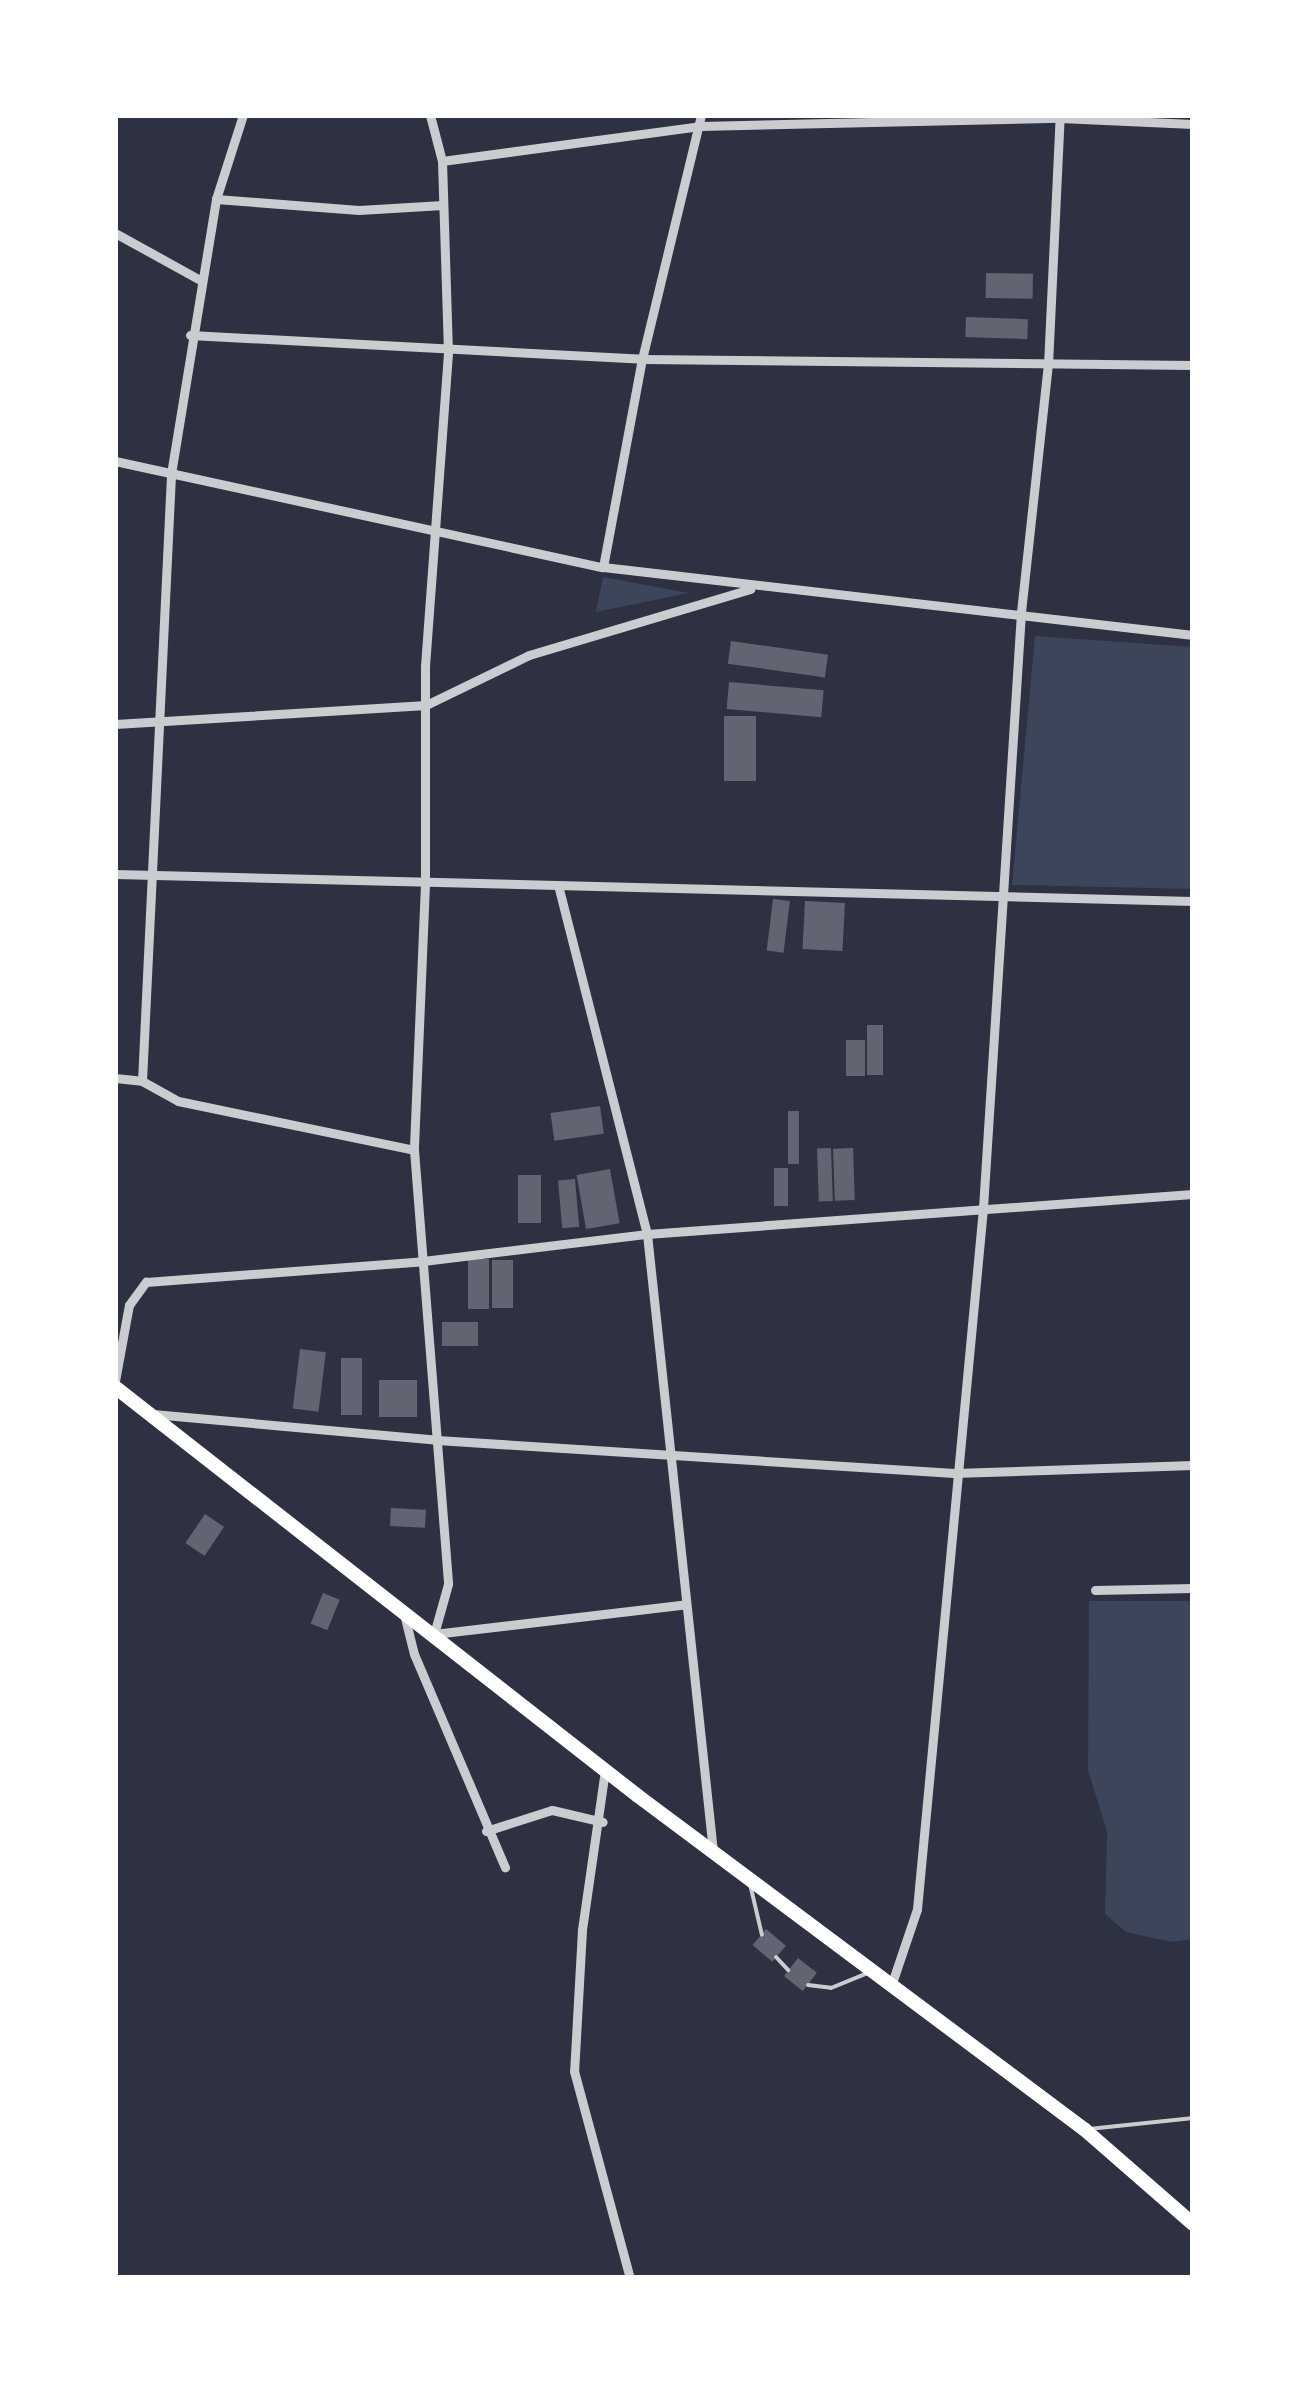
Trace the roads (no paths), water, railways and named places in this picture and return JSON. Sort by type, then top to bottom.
[{"type":"main road","points":[[115,1384],[606,1770],[1084,2129],[1193,2224]]},
{"type":"street","points":[[142,1081],[157,874],[171,474],[190,335],[216,199],[243,115]]},
{"type":"street","points":[[430,115],[442,162],[448,353],[426,705],[425,884],[414,1150],[448,1584],[434,1634],[682,1606]]},
{"type":"street","points":[[442,162],[701,120],[1060,116],[1193,124]]},
{"type":"street","points":[[891,1986],[917,1909],[954,1473],[984,1208],[1021,612],[1048,365],[1060,116]]},
{"type":"street","points":[[603,567],[642,359],[701,120]]},
{"type":"street","points":[[216,199],[359,210],[444,205]]},
{"type":"street","points":[[115,233],[202,281]]},
{"type":"street","points":[[190,335],[448,353],[642,359],[1193,365]]},
{"type":"street","points":[[115,461],[603,567],[756,588],[1021,612],[1193,635]]},
{"type":"street","points":[[115,724],[426,705],[529,655],[756,588]]},
{"type":"street","points":[[115,874],[1004,900],[1193,901]]},
{"type":"street","points":[[558,885],[648,1234],[682,1606],[713,1852]]},
{"type":"street","points":[[115,1078],[142,1081],[178,1101],[414,1150]]},
{"type":"street","points":[[115,1384],[138,1290],[146,1282],[423,1261],[648,1234],[1193,1194]]},
{"type":"street","points":[[150,1414],[437,1440],[668,1451],[954,1473],[1193,1465]]},
{"type":"street","points":[[1095,1590],[1193,1588]]},
{"type":"street","points":[[403,1610],[486,1832],[505,1867]]},
{"type":"street","points":[[606,1770],[603,1822],[582,1930],[574,2070],[630,2278]]},
{"type":"street","points":[[486,1832],[552,1810],[603,1822]]},
{"type":"lane","points":[[749,1879],[762,1934]]},
{"type":"lane","points":[[776,1957],[788,1970]]},
{"type":"lane","points":[[808,1985],[830,1988],[872,1972]]},
{"type":"lane","points":[[1084,2129],[1193,2118]]}]
